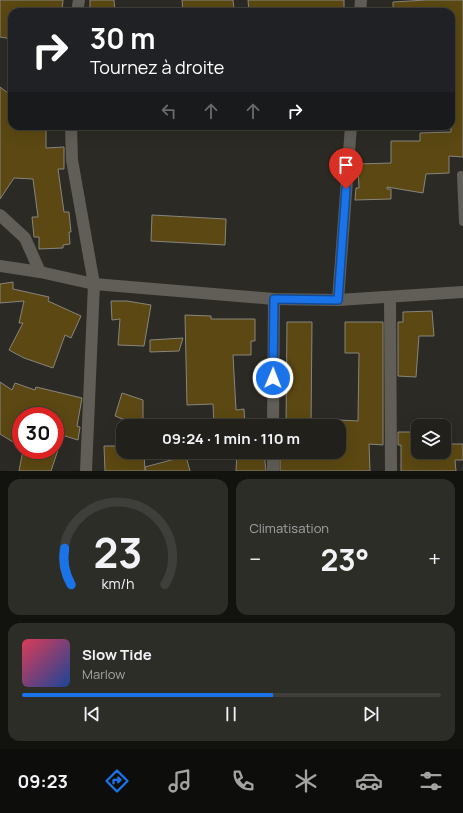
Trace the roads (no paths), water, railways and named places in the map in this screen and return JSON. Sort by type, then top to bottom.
[{"type":"street","points":[[71,130],[72,160],[94,284],[86,471]]},
{"type":"street","points":[[338,300],[351,130]]},
{"type":"street","points":[[0,215],[25,238],[40,272]]},
{"type":"street","points":[[0,266],[40,272],[94,284],[274,299],[338,300],[463,292]]},
{"type":"street","points":[[390,297],[391,471]]},
{"type":"street","points":[[273,419],[274,299]]},
{"type":"street","points":[[273,459],[273,471]]},
{"type":"lane","points":[[460,175],[463,222]]}]
